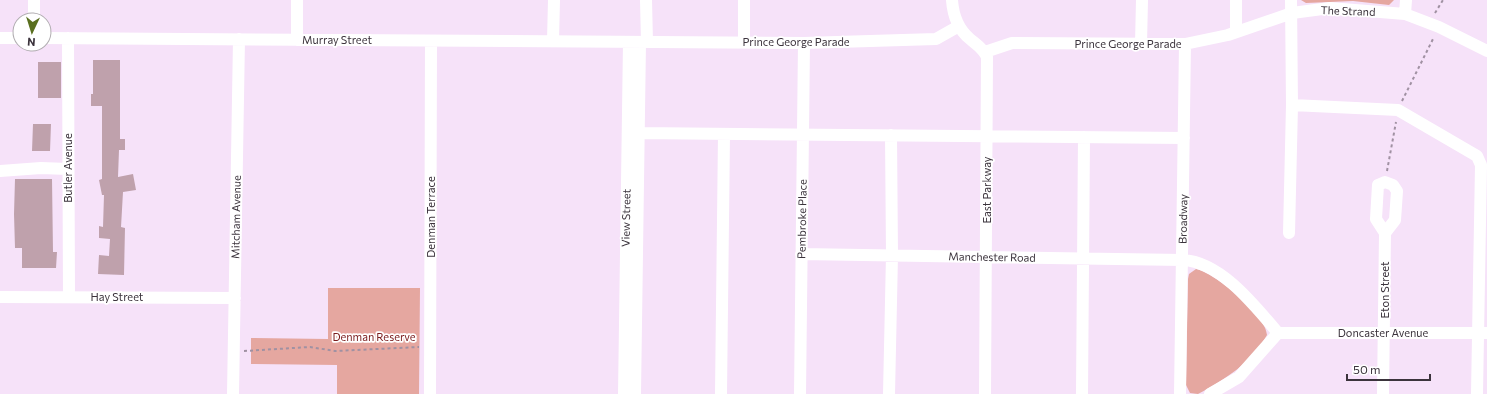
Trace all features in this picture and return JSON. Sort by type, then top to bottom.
[{"type":"street","points":[[34,0],[34,12]]},
{"type":"street","points":[[297,0],[297,40]]},
{"type":"street","points":[[553,41],[554,0]]},
{"type":"street","points":[[639,42],[646,0]]},
{"type":"street","points":[[744,0],[744,42]]},
{"type":"street","points":[[952,0],[952,10],[959,26],[969,39],[985,52]]},
{"type":"street","points":[[1141,44],[1142,0]]},
{"type":"street","points":[[1236,0],[1236,32]]},
{"type":"street","points":[[1289,233],[1292,105],[1291,0]]},
{"type":"street","points":[[1405,14],[1406,0]]},
{"type":"street","name":"The Strand","points":[[1292,13],[1330,8],[1405,14],[1429,23],[1487,51]]},
{"type":"street","name":"Prince George Parade","points":[[985,52],[1012,43],[1185,44],[1236,32],[1292,13]]},
{"type":"street","name":"Prince George Parade","points":[[639,42],[804,43],[936,39],[959,26]]},
{"type":"street","points":[[0,38],[12,38]]},
{"type":"street","name":"Murray Street","points":[[52,38],[639,42]]},
{"type":"street","name":"Butler Avenue","points":[[68,38],[69,297]]},
{"type":"street","name":"Mitcham Avenue","points":[[233,394],[239,39]]},
{"type":"street","name":"Denman Terrace","points":[[430,394],[431,41]]},
{"type":"street","name":"View Street","points":[[635,394],[639,42]]},
{"type":"street","name":"View Street","points":[[624,394],[639,42]]},
{"type":"street","name":"Pembroke Place","points":[[800,394],[804,43]]},
{"type":"street","name":"Broadway","points":[[1180,394],[1185,44]]},
{"type":"street","name":"East Parkway","points":[[985,52],[987,66],[985,394]]},
{"type":"street","points":[[1292,105],[1398,110],[1477,156],[1481,164],[1483,228],[1483,333],[1477,394]]},
{"type":"street","points":[[638,133],[1184,138]]},
{"type":"street","points":[[721,394],[724,134]]},
{"type":"street","points":[[889,394],[892,255],[891,135]]},
{"type":"street","points":[[1082,394],[1084,137]]},
{"type":"street","points":[[0,171],[47,168],[68,169]]},
{"type":"street","name":"Eton Street","points":[[1383,394],[1386,233]]},
{"type":"street","name":"Manchester Road","points":[[801,254],[1183,260]]},
{"type":"street","points":[[1183,260],[1197,262],[1238,287],[1278,332],[1239,377],[1210,394]]},
{"type":"street","name":"Hay Street","points":[[0,297],[235,298]]},
{"type":"street","name":"Doncaster Avenue","points":[[1278,332],[1483,333]]},
{"type":"path","points":[[1429,23],[1443,0]]},
{"type":"path","points":[[234,351],[277,350],[310,347],[335,351],[430,346]]},
{"type":"green space","points":[[1301,0],[1394,0],[1389,5],[1353,1],[1306,3]]},
{"type":"green space","points":[[1196,269],[1215,278],[1238,296],[1258,317],[1265,327],[1267,335],[1261,345],[1246,362],[1228,376],[1198,394],[1190,393],[1186,385],[1188,279],[1189,274]]},
{"type":"green space","name":"Denman Reserve","points":[[328,288],[420,288],[419,394],[337,394],[337,365],[251,364],[251,338],[328,339]]},
{"type":"building","points":[[93,60],[120,60],[120,139],[125,139],[125,150],[119,150],[118,177],[133,174],[136,190],[123,192],[121,227],[125,228],[124,275],[98,274],[99,255],[109,256],[110,239],[99,238],[99,226],[103,227],[104,195],[102,195],[99,180],[102,179],[102,106],[91,106],[91,94],[93,94]]},
{"type":"building","points":[[38,62],[61,62],[61,98],[38,98]]},
{"type":"building","points":[[33,124],[51,124],[50,151],[32,151]]},
{"type":"building","points":[[15,179],[52,179],[53,252],[57,252],[56,268],[22,268],[22,248],[15,248]]}]
